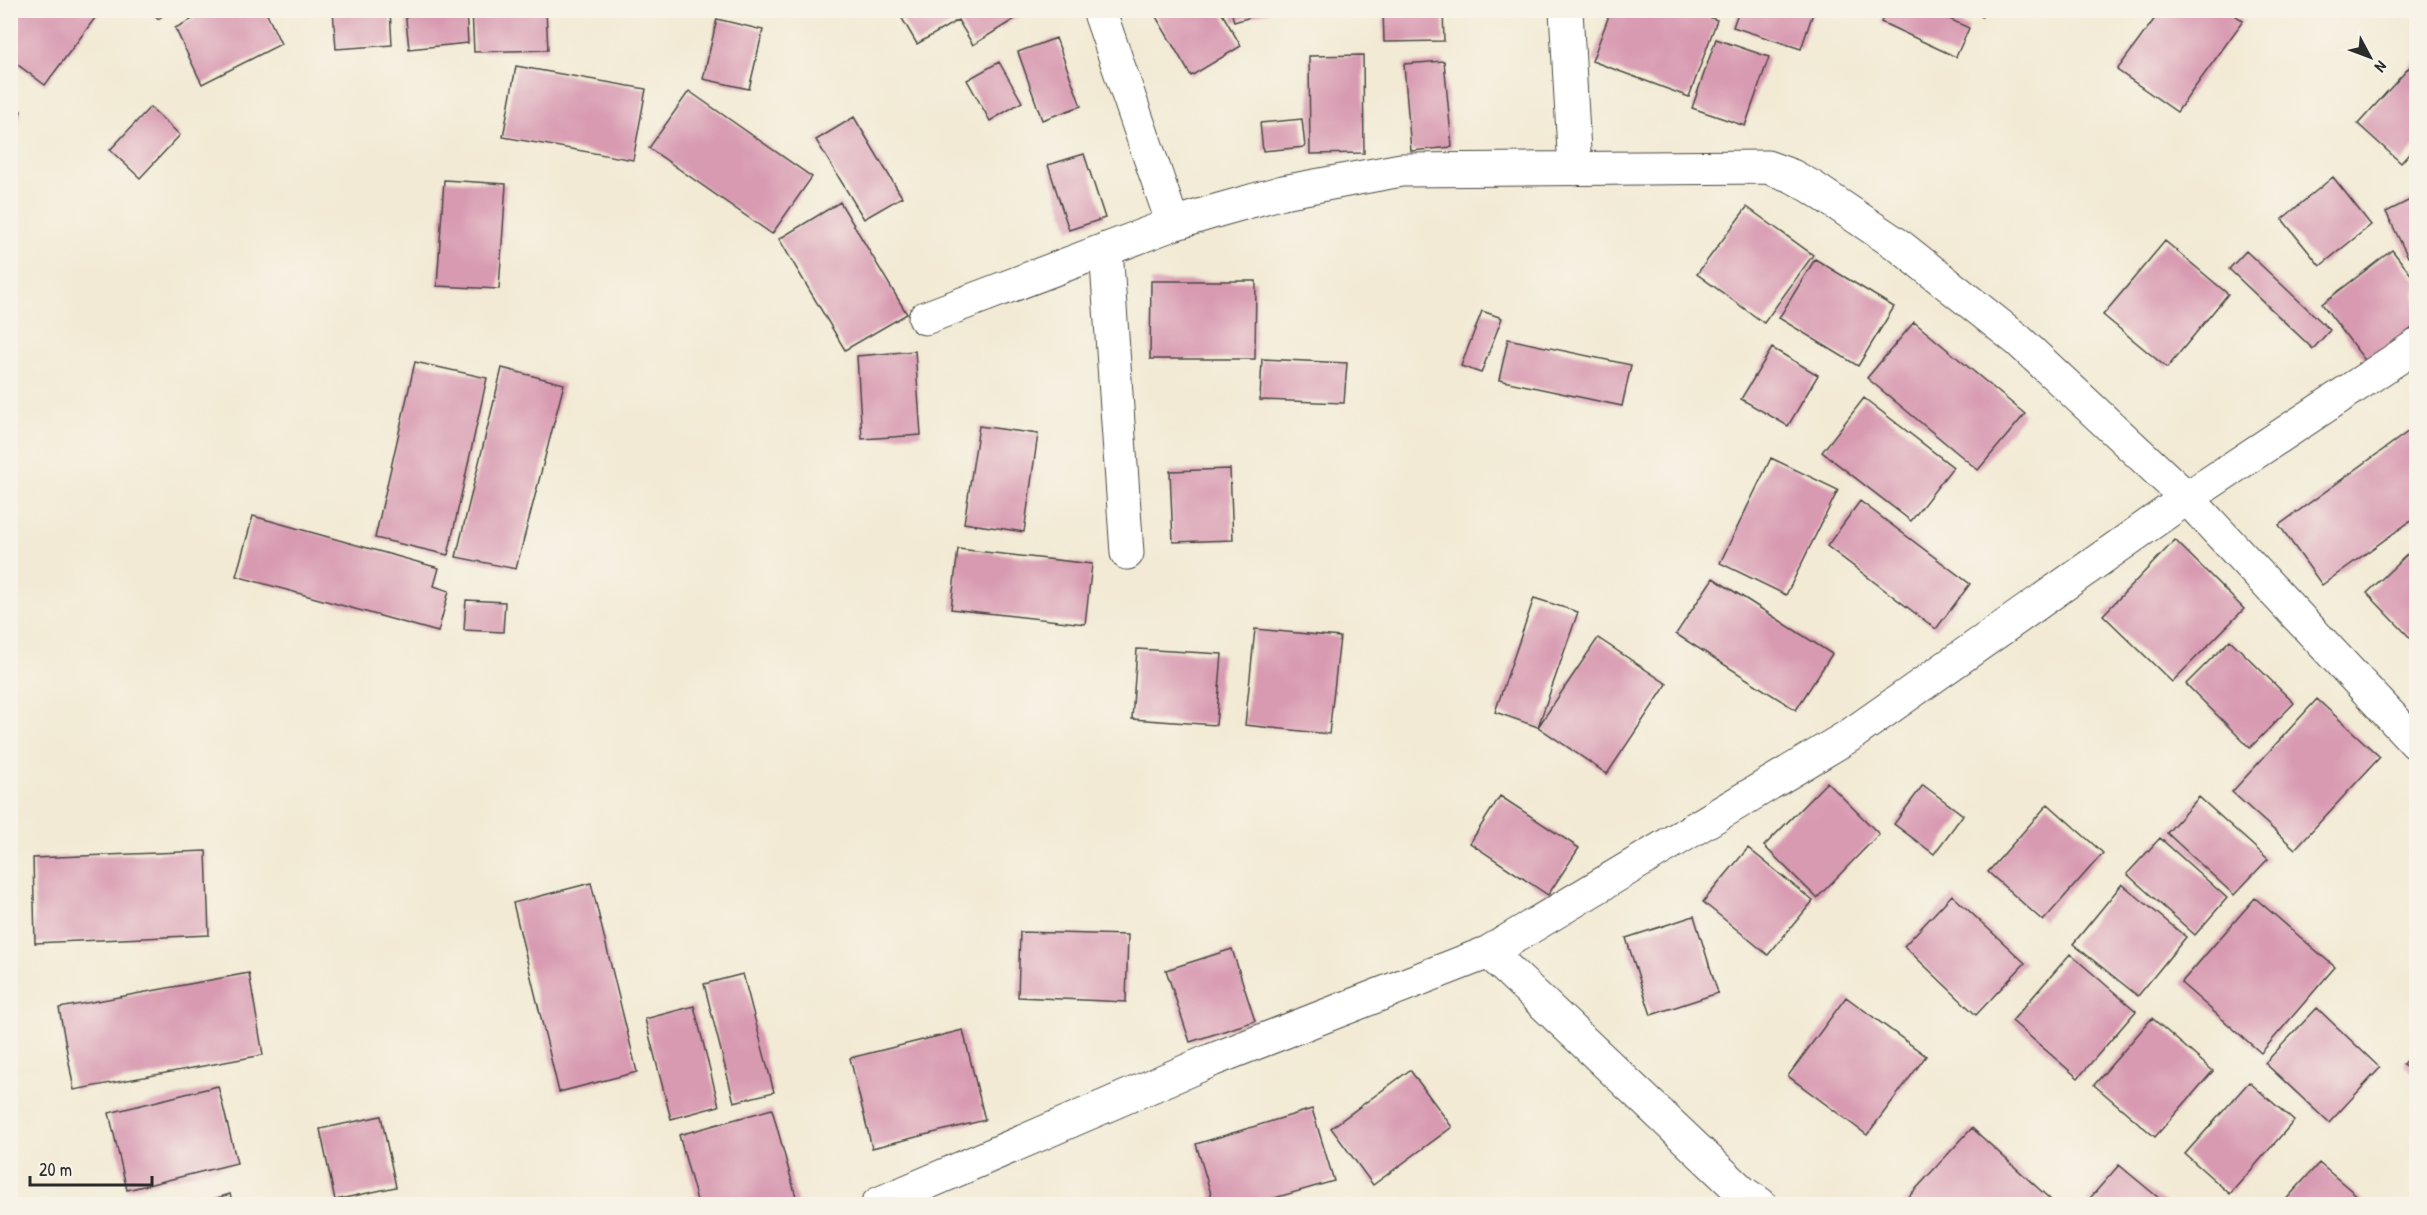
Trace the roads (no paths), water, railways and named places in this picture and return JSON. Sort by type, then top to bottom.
[{"type":"street","points":[[1099,10],[1173,224]]},
{"type":"street","points":[[1566,10],[1575,169]]},
{"type":"street","points":[[925,318],[1173,224],[1283,192],[1401,170],[1767,167],[1792,176],[1901,247],[2018,339],[2187,498],[2416,743]]},
{"type":"street","points":[[1106,249],[1127,553]]},
{"type":"street","points":[[878,1204],[1212,1060],[1489,952],[1849,736],[2187,498],[2416,346]]},
{"type":"street","points":[[1489,952],[1742,1192],[1760,1204]]}]
